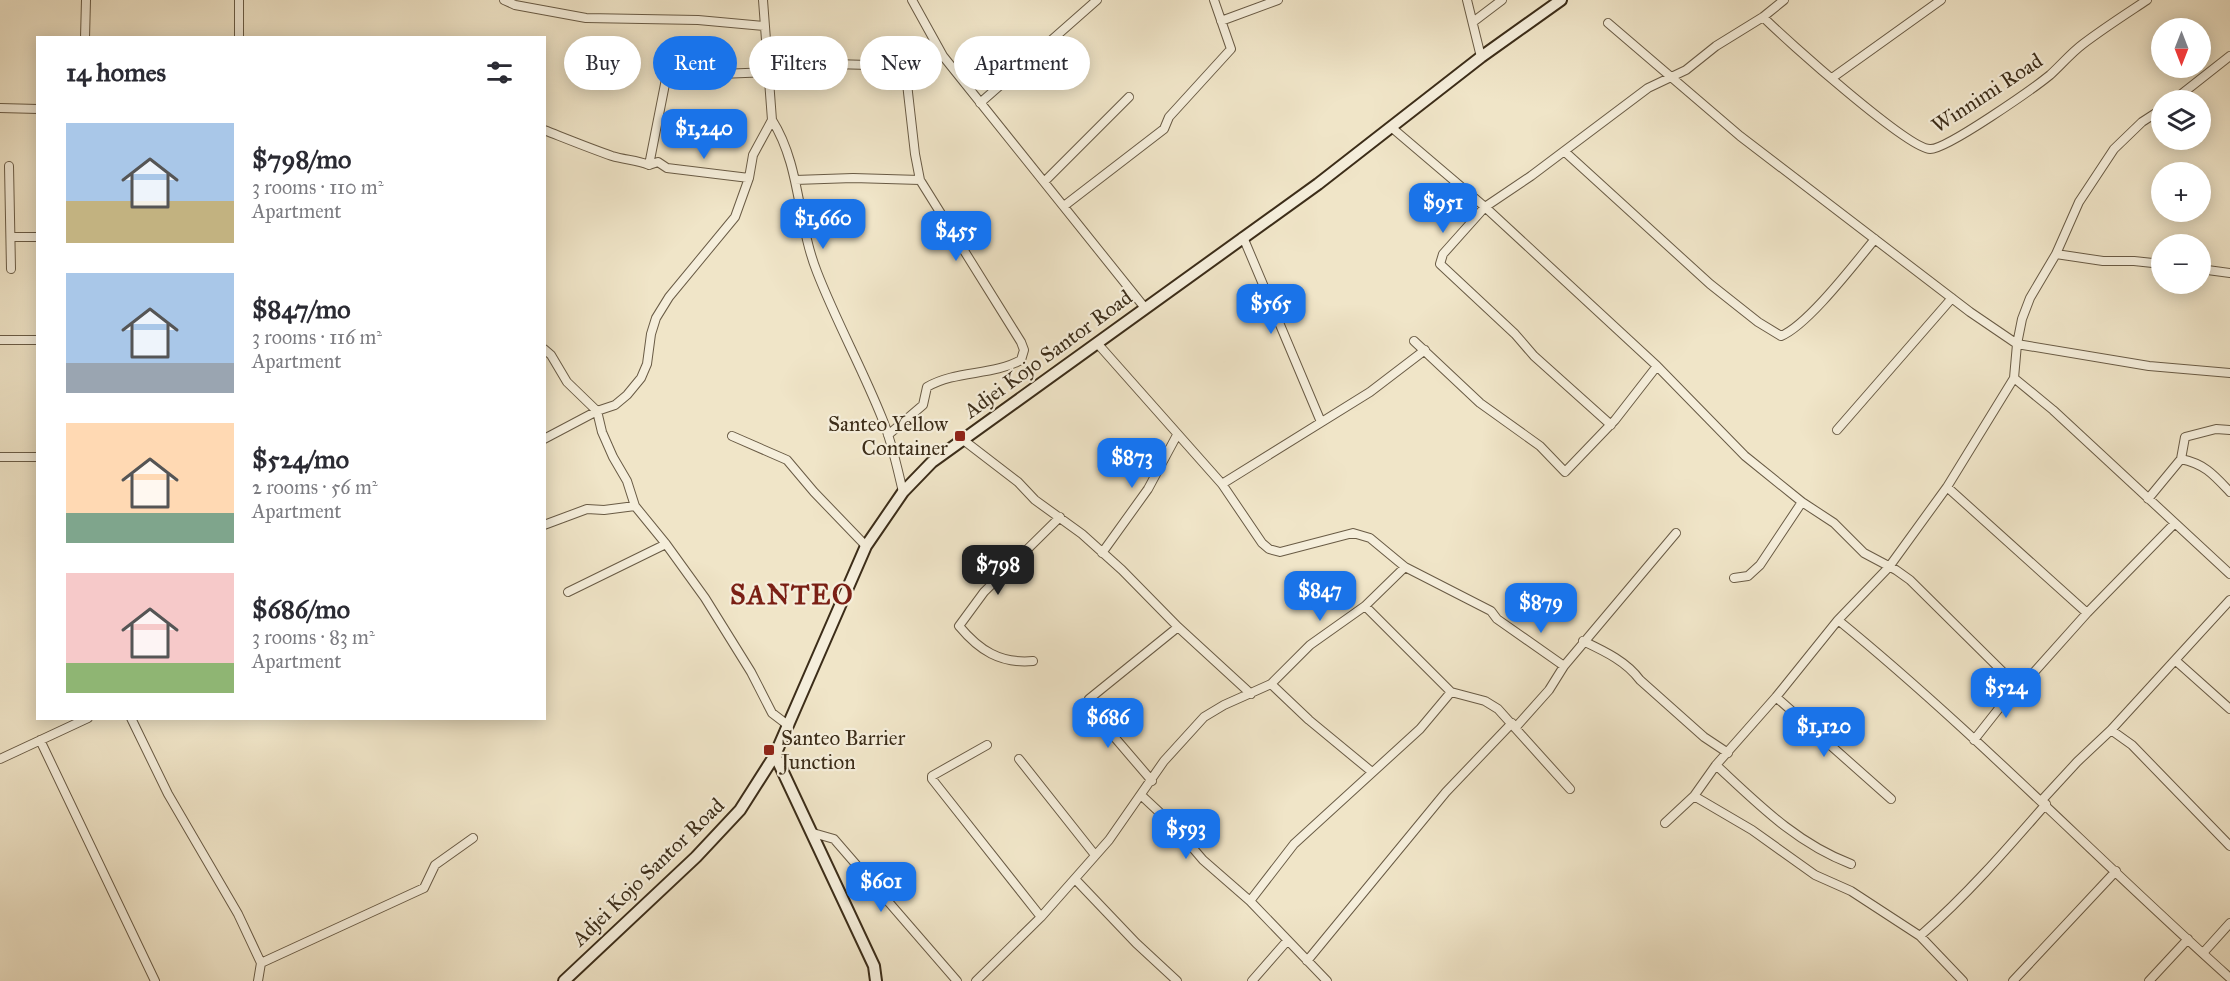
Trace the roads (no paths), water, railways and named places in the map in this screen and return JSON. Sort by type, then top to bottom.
[{"type":"street","points":[[86,0],[86,36]]},
{"type":"street","points":[[239,0],[239,36]]},
{"type":"street","points":[[504,0],[515,5],[586,18],[698,20],[764,26]]},
{"type":"street","points":[[763,0],[765,36]]},
{"type":"street","points":[[912,0],[943,56],[1145,308]]},
{"type":"street","points":[[980,103],[1097,0]]},
{"type":"street","points":[[1064,206],[1164,129],[1169,117],[1231,49],[1215,0]]},
{"type":"street","points":[[1221,21],[1278,0]]},
{"type":"street","points":[[1467,0],[1481,57]]},
{"type":"street","points":[[1473,22],[1502,0]]},
{"type":"street","name":"Adjei Kojo Santor Road","points":[[564,981],[704,849],[740,810],[775,755],[789,726],[828,630],[866,546],[903,492],[932,462],[1318,184],[1481,57],[1561,0]]},
{"type":"street","points":[[1611,425],[1534,356],[1515,334],[1440,264],[1443,254],[1485,207],[1648,88],[1686,70],[1716,46],[1763,17],[1784,0]]},
{"type":"street","points":[[1832,78],[1941,0]]},
{"type":"street","name":"Winnimi Road","points":[[1763,17],[1820,70],[1895,129],[1920,147],[1931,150],[1948,143],[2036,86],[2084,44],[2147,0]]},
{"type":"street","points":[[1608,23],[1740,136],[1952,298],[2017,344],[2149,366],[2230,373]]},
{"type":"street","points":[[2187,90],[2230,56]]},
{"type":"street","points":[[649,165],[666,79],[670,76],[749,73]]},
{"type":"street","points":[[770,90],[772,120],[785,145],[816,272],[853,350],[888,435],[903,492]]},
{"type":"street","points":[[888,435],[923,405],[927,387],[940,379],[1009,366],[1021,360],[1024,350],[920,180],[908,90]]},
{"type":"street","points":[[1044,182],[1129,97]]},
{"type":"street","points":[[0,108],[36,109]]},
{"type":"street","points":[[1665,823],[1694,796],[1716,765],[1776,697],[1838,620],[1889,567],[1947,487],[2014,378],[2022,319],[2030,298],[2056,254],[2079,202],[2114,149],[2135,128],[2151,117]]},
{"type":"street","points":[[546,438],[597,411],[615,405],[641,378],[647,364],[651,333],[656,318],[669,297],[735,217],[749,178],[753,154],[772,120]]},
{"type":"street","points":[[1391,127],[1485,207],[1657,366],[1745,456],[1802,502],[1834,523],[1864,553],[1910,580],[2008,677],[2019,683]]},
{"type":"street","points":[[546,131],[625,160],[637,160],[649,165],[658,162],[667,168],[749,178]]},
{"type":"street","points":[[1564,151],[1710,284],[1758,322],[1781,336],[1791,332],[1832,289],[1875,238]]},
{"type":"street","points":[[9,166],[12,269]]},
{"type":"street","points":[[795,180],[853,178],[920,180]]},
{"type":"street","points":[[12,237],[36,237]]},
{"type":"street","points":[[1244,237],[1321,423]]},
{"type":"street","points":[[2056,254],[2103,261],[2151,263]]},
{"type":"street","points":[[2211,270],[2230,273]]},
{"type":"street","points":[[1837,430],[1952,298]]},
{"type":"street","points":[[0,340],[36,340]]},
{"type":"street","points":[[1414,341],[1480,404],[1540,446],[1565,472],[1611,425],[1657,366]]},
{"type":"street","points":[[1097,343],[1222,484],[1262,543],[1269,549],[1280,552],[1353,533],[1364,535],[1371,538],[1405,567],[1491,611],[1497,619],[1564,666]]},
{"type":"street","points":[[1222,484],[1370,392],[1425,350]]},
{"type":"street","points":[[546,351],[567,382],[597,411],[602,432],[627,481],[635,506],[666,544],[711,608],[751,672],[772,713],[789,726]]},
{"type":"street","points":[[2014,378],[2053,410],[2230,574]]},
{"type":"street","points":[[2148,499],[2181,459],[2185,437],[2216,429],[2230,430]]},
{"type":"street","points":[[1102,553],[1148,489],[1178,435]]},
{"type":"street","points":[[732,436],[787,460],[866,546]]},
{"type":"street","points":[[962,439],[1018,482],[1035,500],[1060,517],[1122,570],[1178,627],[1251,694]]},
{"type":"street","points":[[0,457],[36,457]]},
{"type":"street","points":[[2181,459],[2196,462],[2208,469],[2230,492]]},
{"type":"street","points":[[1947,487],[2087,613]]},
{"type":"street","points":[[1734,578],[1748,576],[1760,565],[1802,502]]},
{"type":"street","points":[[546,524],[586,509],[604,510],[635,506]]},
{"type":"street","points":[[1033,661],[1018,663],[1002,660],[984,651],[959,626],[984,592],[1060,517]]},
{"type":"street","points":[[1974,740],[2019,683],[2027,680],[2087,613],[2174,524]]},
{"type":"street","points":[[1307,961],[1446,792],[1549,690],[1583,641],[1676,533]]},
{"type":"street","points":[[568,592],[666,544]]},
{"type":"street","points":[[976,981],[1041,917],[1075,879],[1142,796],[1164,761],[1204,717],[1224,705],[1271,684],[1310,645],[1365,606],[1405,567]]},
{"type":"street","points":[[1920,936],[1942,917],[1991,866],[2077,762],[2111,730],[2230,600]]},
{"type":"street","points":[[1365,606],[1451,692],[1485,701],[1498,709],[1570,789]]},
{"type":"street","points":[[1838,620],[1891,664],[2044,802],[2230,978]]},
{"type":"street","points":[[1152,781],[1116,739],[1089,699],[1178,627]]},
{"type":"street","points":[[1583,641],[1616,658],[1634,671],[1640,680],[1704,737],[1728,753]]},
{"type":"street","points":[[2175,660],[2230,709]]},
{"type":"street","points":[[1271,684],[1309,720],[1372,772]]},
{"type":"street","points":[[1250,901],[1294,844],[1420,729],[1451,692]]},
{"type":"street","points":[[1776,697],[1891,799]]},
{"type":"street","points":[[0,759],[84,720]]},
{"type":"street","points":[[132,720],[168,794],[238,914],[261,963],[258,981]]},
{"type":"street","points":[[2111,730],[2132,745],[2230,846]]},
{"type":"street","points":[[40,740],[155,981]]},
{"type":"street","points":[[987,745],[932,776],[932,779],[1041,917]]},
{"type":"street","points":[[775,755],[874,966],[876,981]]},
{"type":"street","points":[[1019,759],[1095,855]]},
{"type":"street","points":[[1716,765],[1782,825],[1825,854],[1851,864]]},
{"type":"street","points":[[1142,796],[1173,825],[1203,860],[1250,901],[1327,981]]},
{"type":"street","points":[[1694,796],[1752,830],[1815,875],[1851,891],[1920,936],[1962,981]]},
{"type":"street","points":[[813,833],[834,839],[957,981]]},
{"type":"street","points":[[261,963],[424,888],[435,865],[473,838]]},
{"type":"street","points":[[2013,981],[2116,871]]},
{"type":"street","points":[[1075,879],[1136,943],[1178,981]]},
{"type":"street","points":[[2203,953],[2230,923]]},
{"type":"street","points":[[2149,981],[2188,939]]},
{"type":"street","points":[[1252,981],[1287,941]]},
{"type":"place","name":"Santeo Yellow Container","points":[[960,436]]},
{"type":"place","name":"Santeo Barrier Junction","points":[[769,750]]},
{"type":"district","name":"SANTEO","points":[[792,594]]}]
